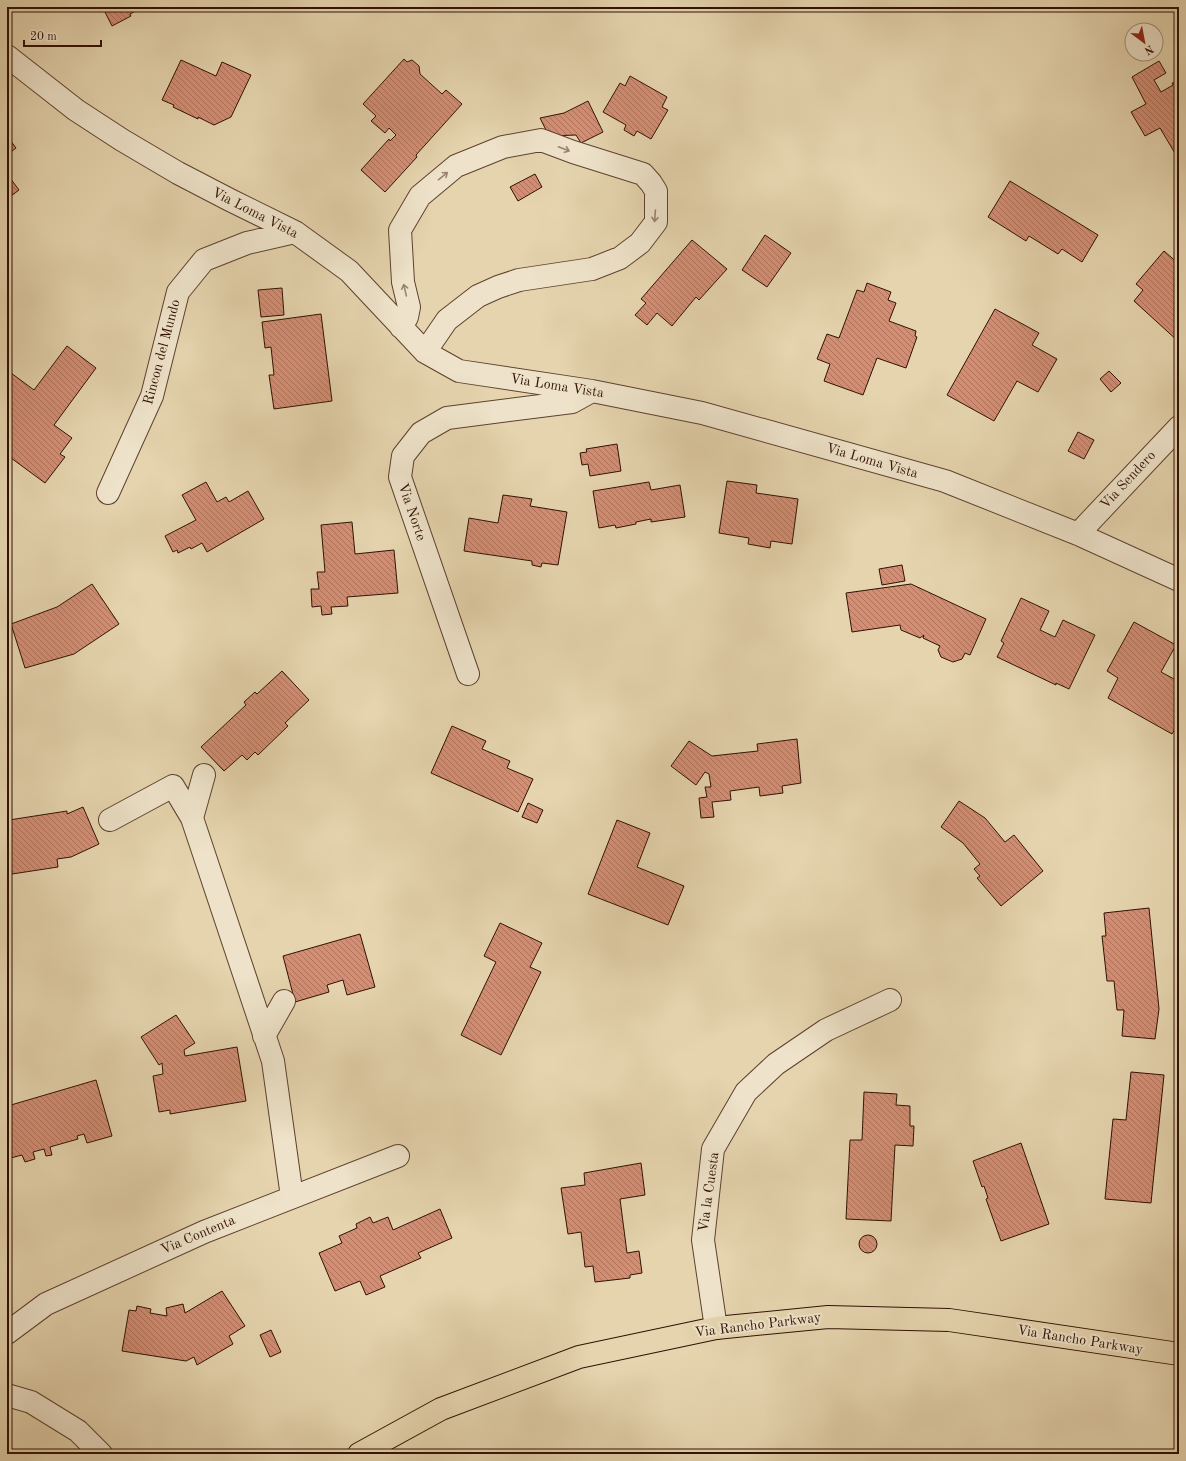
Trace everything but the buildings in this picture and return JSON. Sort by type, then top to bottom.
[{"type":"main road","name":"Via Rancho Parkway","points":[[359,1454],[441,1409],[579,1357],[716,1328],[828,1317],[949,1320],[1179,1354]]},
{"type":"street","name":"Via Loma Vista","points":[[7,56],[76,110],[122,140],[178,173],[295,232],[349,271],[425,352],[459,371],[592,391],[702,413],[945,481],[1078,534],[1179,580]]},
{"type":"street","points":[[401,327],[407,317],[409,307],[403,282],[400,230],[420,196],[456,166],[503,147],[541,140],[573,152],[643,174],[651,183],[656,191],[656,222],[640,243],[620,258],[592,269],[519,280],[478,296],[447,320],[425,352]]},
{"type":"street","name":"Rincon del Mundo","points":[[108,493],[152,396],[178,292],[204,260],[247,243],[295,232]]},
{"type":"street","name":"Via Norte","points":[[468,674],[400,477],[403,456],[421,433],[447,418],[572,402],[592,391]]},
{"type":"street","name":"Via Sendero","points":[[1078,534],[1179,426]]},
{"type":"street","points":[[192,818],[204,775]]},
{"type":"street","points":[[110,820],[173,786],[192,818],[273,1061],[292,1197]]},
{"type":"street","name":"Via la Cuesta","points":[[716,1328],[703,1240],[713,1149],[746,1092],[776,1064],[826,1030],[890,1000]]},
{"type":"street","points":[[264,1036],[284,1001]]},
{"type":"street","name":"Via Contenta","points":[[7,1333],[46,1304],[204,1232],[398,1156]]},
{"type":"street","points":[[7,1395],[31,1402],[78,1431],[101,1454]]}]
